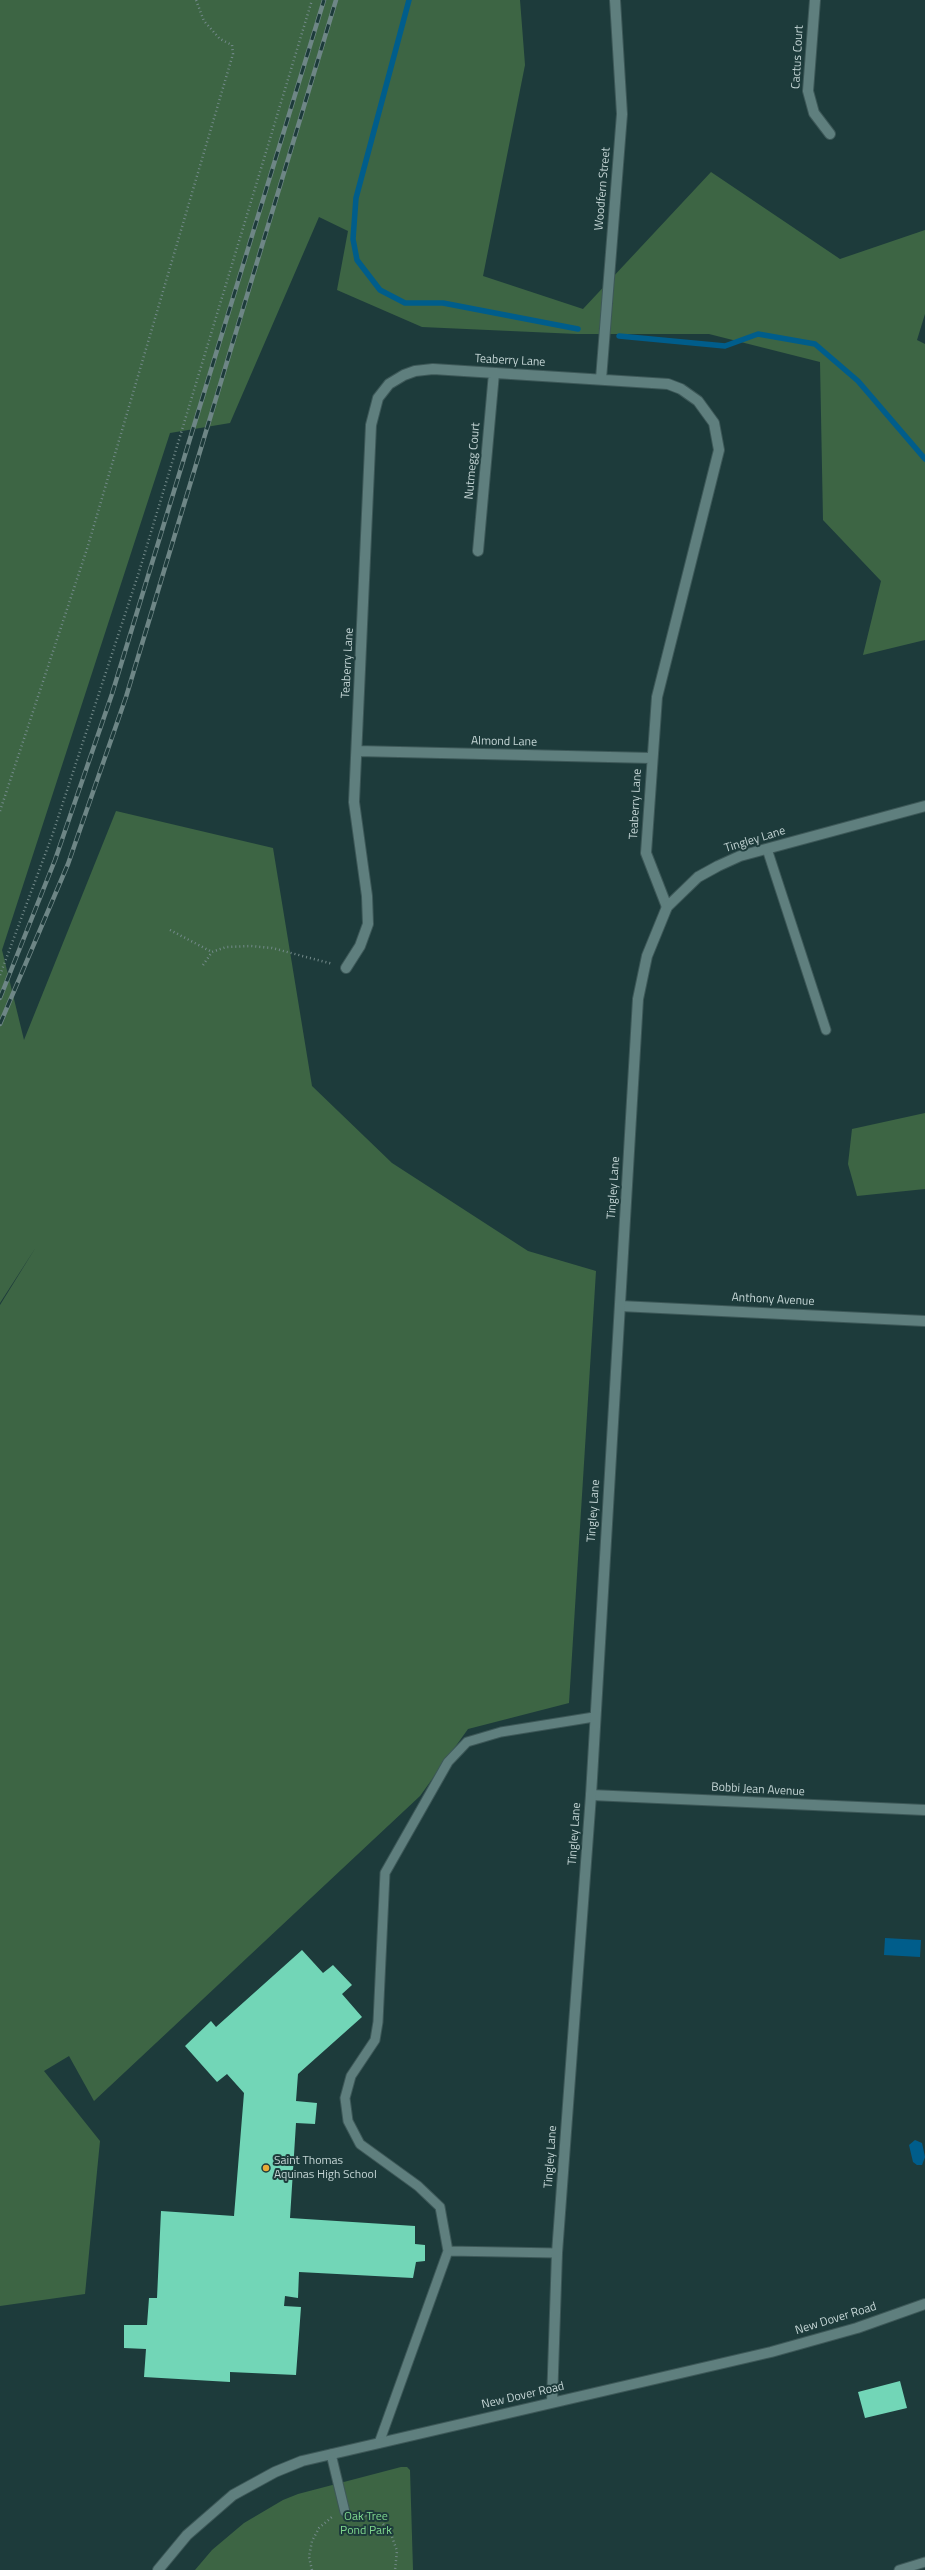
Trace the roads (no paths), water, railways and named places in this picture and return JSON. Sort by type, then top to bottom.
[{"type":"street","name":"Woodfern Street","points":[[601,379],[622,114],[615,0]]},
{"type":"street","name":"Cactus Court","points":[[815,0],[808,92],[814,113],[830,134]]},
{"type":"street","name":"Teaberry Lane","points":[[346,968],[360,946],[368,924],[367,896],[354,802],[373,409],[389,384],[404,374],[415,371],[432,369],[668,384],[681,389],[698,401],[707,411],[718,436],[719,450],[657,697],[651,758],[646,853],[667,907]]},
{"type":"street","name":"Nutmegg Court","points":[[478,551],[494,373]]},
{"type":"street","name":"Almond Lane","points":[[357,751],[651,758]]},
{"type":"street","name":"Tingley Lane","points":[[552,2402],[557,2253],[591,1795],[594,1718],[638,999],[647,956],[667,907],[698,877],[740,856],[925,806]]},
{"type":"street","name":"Anthony Avenue","points":[[620,1306],[925,1321]]},
{"type":"street","name":"Bobbi Jean Avenue","points":[[591,1795],[925,1810]]},
{"type":"street","name":"New Dover Road","points":[[158,2570],[187,2535],[234,2494],[275,2472],[331,2454],[806,2343],[925,2304]]},
{"type":"lane","points":[[767,848],[826,1030]]},
{"type":"lane","points":[[379,2443],[448,2251],[440,2207],[418,2186],[360,2144],[348,2121],[345,2098],[351,2076],[375,2040],[377,2028],[385,1872],[448,1762],[467,1742],[501,1732],[594,1718]]},
{"type":"lane","points":[[448,2251],[557,2253]]},
{"type":"lane","points":[[331,2454],[345,2512]]},
{"type":"lane","points":[[900,2570],[925,2562]]},
{"type":"water","points":[[885,1938],[921,1940],[920,1957],[884,1955]]},
{"type":"water","points":[[915,2140],[922,2143],[925,2157],[922,2165],[917,2165],[913,2162],[909,2145]]},
{"type":"waterway","points":[[409,0],[356,198],[353,239],[357,260],[380,290],[405,303],[443,303],[578,329]]},
{"type":"waterway","points":[[619,336],[725,346],[758,334],[815,344],[858,381],[925,459]]},
{"type":"railway","points":[[0,998],[55,860],[112,694],[324,0]]},
{"type":"railway","points":[[0,1024],[68,864],[126,697],[336,0]]},
{"type":"place","name":"Saint Thomas Aquinas High School","points":[[266,2168]]},
{"type":"park label","name":"Oak Tree Pond Park","points":[[366,2524]]}]
